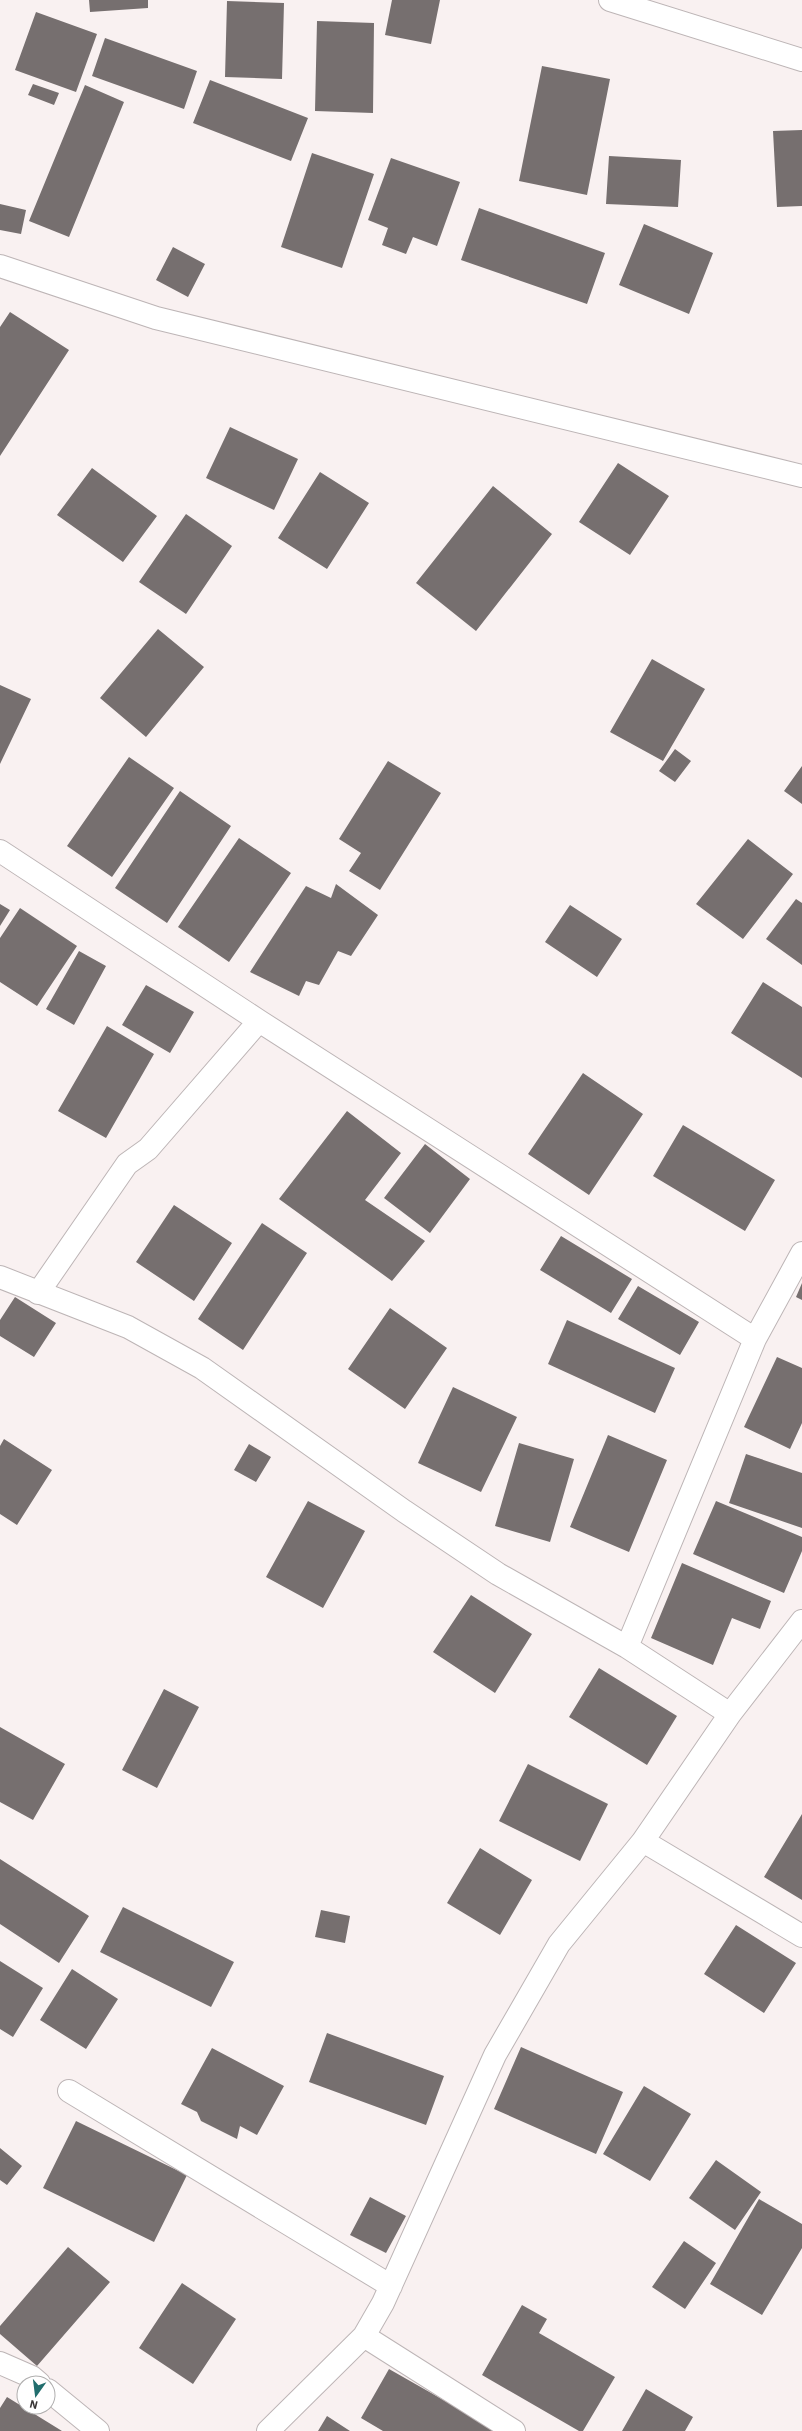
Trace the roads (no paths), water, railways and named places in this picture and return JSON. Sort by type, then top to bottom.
[{"type":"street","points":[[610,0],[802,60]]},
{"type":"street","points":[[0,266],[156,318],[802,476]]},
{"type":"street","points":[[0,850],[259,1021],[755,1339]]},
{"type":"street","points":[[38,1293],[127,1164],[148,1149],[259,1021]]},
{"type":"street","points":[[626,1647],[755,1339],[802,1252]]},
{"type":"street","points":[[1,1280],[128,1327],[202,1368],[404,1511],[498,1574],[626,1647],[730,1714]]},
{"type":"street","points":[[268,2431],[364,2336],[391,2286],[494,2055],[559,1944],[643,1841],[730,1714],[799,1628]]},
{"type":"street","points":[[643,1841],[802,1936]]},
{"type":"street","points":[[69,2091],[391,2286]]},
{"type":"street","points":[[364,2336],[514,2431]]},
{"type":"street","points":[[0,2363],[27,2375]]},
{"type":"street","points":[[56,2397],[98,2431]]}]
